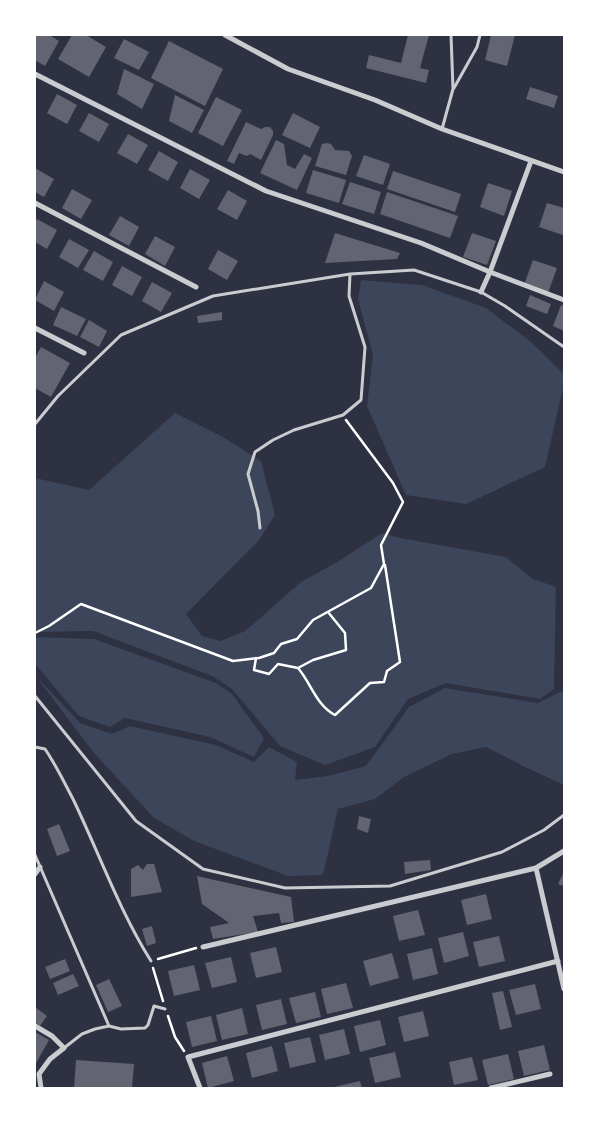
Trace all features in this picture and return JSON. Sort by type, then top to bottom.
[{"type":"street","points":[[225,35],[288,70],[376,100],[442,129],[564,172]]},
{"type":"street","points":[[35,74],[266,191],[421,243],[564,300]]},
{"type":"street","points":[[481,292],[531,161]]},
{"type":"street","points":[[35,203],[196,287]]},
{"type":"street","points":[[35,328],[84,353]]},
{"type":"street","points":[[203,947],[536,868],[564,851]]},
{"type":"street","points":[[35,874],[40,867]]},
{"type":"street","points":[[536,868],[564,989]]},
{"type":"street","points":[[200,1088],[188,1057],[558,961]]},
{"type":"street","points":[[35,1026],[52,1036],[64,1048],[50,1059],[39,1074],[41,1088]]},
{"type":"street","points":[[491,1088],[550,1074]]},
{"type":"lane","points":[[451,35],[453,89]]},
{"type":"lane","points":[[442,129],[453,89],[478,47],[480,35]]},
{"type":"lane","points":[[35,424],[58,396],[121,335],[213,296],[350,274],[414,270],[481,292],[505,306],[564,347]]},
{"type":"lane","points":[[260,528],[258,511],[248,474],[255,452],[272,440],[294,430],[342,415],[361,400],[364,347],[349,296],[350,274]]},
{"type":"lane","points":[[35,696],[136,821],[203,869],[285,888],[390,886],[502,852],[544,830],[564,815]]},
{"type":"lane","points":[[35,747],[45,749],[54,763],[92,838],[133,933],[150,961]]},
{"type":"lane","points":[[35,855],[109,1026]]},
{"type":"lane","points":[[64,1048],[82,1034],[95,1029],[109,1026],[120,1029],[142,1028],[148,1025],[154,1006],[165,1009]]},
{"type":"path","points":[[256,658],[254,670],[269,674],[278,664],[298,668],[306,677],[313,692],[326,710],[335,715],[370,683],[384,682],[387,671],[400,662],[381,545],[403,502],[393,483],[342,415]]},
{"type":"path","points":[[35,633],[50,626],[81,604],[233,662],[256,658],[274,653],[281,644],[297,639],[313,620],[371,588],[384,564]]},
{"type":"path","points":[[298,668],[313,660],[346,650],[346,633],[328,612]]},
{"type":"path","points":[[188,1057],[175,1037],[150,961],[203,947]]},
{"type":"shaded area","points":[[361,280],[422,285],[486,308],[531,342],[564,374],[564,384],[545,467],[466,504],[406,495],[367,406],[373,355],[358,299]]},
{"type":"shaded area","points":[[175,413],[223,437],[261,461],[275,515],[259,540],[186,614],[202,636],[221,641],[245,631],[301,582],[337,562],[382,533],[506,557],[533,579],[556,587],[554,689],[540,699],[446,683],[408,699],[375,747],[325,765],[280,746],[232,689],[212,676],[93,631],[35,632],[35,478],[89,490]]},
{"type":"shaded area","points":[[35,637],[94,639],[216,683],[232,694],[264,738],[254,757],[210,737],[125,718],[110,727],[79,716],[35,664]]},
{"type":"shaded area","points":[[35,675],[80,723],[112,734],[130,726],[216,745],[254,762],[269,747],[297,762],[295,780],[328,776],[366,766],[409,707],[445,688],[538,703],[562,691],[564,692],[564,785],[486,747],[452,754],[404,777],[375,799],[338,809],[323,875],[288,876],[194,841],[154,818],[94,753]]},
{"type":"building","points":[[35,35],[49,35],[59,41],[45,66],[35,60]]},
{"type":"building","points":[[72,35],[86,35],[106,47],[89,77],[58,59]]},
{"type":"building","points":[[408,35],[429,35],[420,68],[429,70],[426,83],[366,68],[369,55],[401,63]]},
{"type":"building","points":[[491,35],[515,35],[507,66],[485,60]]},
{"type":"building","points":[[124,39],[149,52],[139,70],[114,58]]},
{"type":"building","points":[[169,41],[223,69],[205,106],[151,78]]},
{"type":"building","points":[[124,69],[154,84],[142,109],[117,94]]},
{"type":"building","points":[[530,87],[558,96],[554,108],[526,99]]},
{"type":"building","points":[[57,94],[77,105],[67,124],[47,113]]},
{"type":"building","points":[[175,95],[204,110],[192,133],[169,121]]},
{"type":"building","points":[[216,97],[242,110],[223,146],[198,133]]},
{"type":"building","points":[[89,113],[109,124],[99,142],[79,131]]},
{"type":"building","points":[[293,113],[320,127],[310,148],[282,135]]},
{"type":"building","points":[[246,122],[261,129],[270,127],[273,135],[261,160],[250,154],[247,156],[239,153],[234,164],[227,161]]},
{"type":"building","points":[[128,134],[148,145],[137,164],[117,153]]},
{"type":"building","points":[[276,140],[284,144],[287,165],[295,169],[304,154],[312,158],[297,190],[260,173]]},
{"type":"building","points":[[322,144],[331,144],[335,150],[349,151],[352,156],[346,175],[315,166]]},
{"type":"building","points":[[159,151],[178,162],[168,181],[148,170]]},
{"type":"building","points":[[364,155],[390,164],[383,185],[356,176]]},
{"type":"building","points":[[35,168],[54,179],[44,197],[35,192]]},
{"type":"building","points":[[190,169],[210,180],[199,199],[180,188]]},
{"type":"building","points":[[313,170],[346,180],[339,203],[306,193]]},
{"type":"building","points":[[393,171],[461,194],[455,212],[387,189]]},
{"type":"building","points":[[350,182],[381,192],[374,214],[342,204]]},
{"type":"building","points":[[488,183],[512,191],[504,216],[480,207]]},
{"type":"building","points":[[72,189],[92,200],[81,219],[62,208]]},
{"type":"building","points":[[228,190],[247,201],[237,220],[217,209]]},
{"type":"building","points":[[387,192],[458,216],[450,238],[380,214]]},
{"type":"building","points":[[547,203],[564,208],[563,235],[539,227]]},
{"type":"building","points":[[120,216],[139,227],[129,246],[109,235]]},
{"type":"building","points":[[37,219],[57,230],[47,249],[35,242],[35,223]]},
{"type":"building","points":[[335,233],[400,253],[397,259],[325,263]]},
{"type":"building","points":[[472,233],[496,241],[487,265],[463,257]]},
{"type":"building","points":[[155,236],[175,247],[165,266],[145,254]]},
{"type":"building","points":[[69,239],[89,250],[78,268],[59,257]]},
{"type":"building","points":[[218,250],[238,261],[227,280],[208,269]]},
{"type":"building","points":[[94,251],[113,262],[103,281],[83,270]]},
{"type":"building","points":[[533,260],[557,268],[548,293],[524,285]]},
{"type":"building","points":[[122,266],[142,277],[132,296],[112,285]]},
{"type":"building","points":[[44,281],[64,292],[54,311],[35,300]]},
{"type":"building","points":[[152,282],[172,293],[161,312],[142,301]]},
{"type":"building","points":[[530,295],[551,304],[547,314],[526,306]]},
{"type":"building","points":[[561,305],[564,306],[564,331],[553,326]]},
{"type":"building","points":[[61,307],[86,319],[77,336],[53,325]]},
{"type":"building","points":[[222,312],[222,320],[198,323],[197,316]]},
{"type":"building","points":[[89,320],[107,331],[99,347],[80,337]]},
{"type":"building","points":[[41,347],[70,363],[51,397],[35,388],[35,358]]},
{"type":"building","points":[[359,816],[371,819],[368,833],[357,829]]},
{"type":"building","points":[[59,824],[70,851],[57,856],[47,829]]},
{"type":"building","points":[[430,860],[431,870],[405,874],[404,862]]},
{"type":"building","points":[[147,864],[154,864],[162,892],[131,897],[131,869],[138,865],[143,870]]},
{"type":"building","points":[[564,872],[564,886],[558,884]]},
{"type":"building","points":[[197,876],[291,897],[294,922],[281,923],[279,913],[253,916],[258,932],[213,939],[210,927],[229,923],[202,904]]},
{"type":"building","points":[[486,894],[492,919],[467,925],[461,900]]},
{"type":"building","points":[[418,910],[425,935],[399,941],[393,916]]},
{"type":"building","points":[[152,926],[156,943],[147,946],[142,929]]},
{"type":"building","points":[[463,932],[469,956],[444,963],[438,938]]},
{"type":"building","points":[[499,936],[505,961],[479,967],[473,942]]},
{"type":"building","points":[[276,947],[282,972],[256,978],[250,953]]},
{"type":"building","points":[[432,948],[438,974],[413,980],[407,954]]},
{"type":"building","points":[[392,953],[399,978],[370,986],[363,961]]},
{"type":"building","points":[[231,957],[237,982],[212,988],[205,963]]},
{"type":"building","points":[[65,959],[70,971],[50,979],[45,967]]},
{"type":"building","points":[[194,965],[200,990],[174,996],[168,971]]},
{"type":"building","points":[[73,974],[79,986],[58,995],[53,983]]},
{"type":"building","points":[[109,979],[122,1006],[108,1012],[96,985]]},
{"type":"building","points":[[346,983],[353,1008],[327,1014],[321,989]]},
{"type":"building","points":[[535,984],[541,1009],[516,1015],[509,990]]},
{"type":"building","points":[[503,991],[512,1027],[500,1030],[492,993]]},
{"type":"building","points":[[315,992],[321,1017],[296,1023],[289,998]]},
{"type":"building","points":[[281,999],[287,1024],[262,1030],[256,1005]]},
{"type":"building","points":[[35,1007],[47,1016],[40,1026],[35,1022]]},
{"type":"building","points":[[242,1008],[248,1034],[222,1040],[216,1015]]},
{"type":"building","points":[[423,1011],[429,1036],[404,1042],[398,1017]]},
{"type":"building","points":[[211,1016],[217,1041],[192,1047],[186,1022]]},
{"type":"building","points":[[380,1020],[386,1045],[360,1052],[354,1026]]},
{"type":"building","points":[[344,1029],[350,1054],[325,1060],[319,1035]]},
{"type":"building","points":[[35,1032],[49,1040],[35,1065]]},
{"type":"building","points":[[310,1037],[316,1062],[290,1068],[284,1043]]},
{"type":"building","points":[[544,1045],[550,1070],[524,1076],[518,1051]]},
{"type":"building","points":[[272,1046],[278,1071],[252,1078],[246,1053]]},
{"type":"building","points":[[395,1052],[401,1077],[375,1083],[369,1058]]},
{"type":"building","points":[[508,1054],[514,1079],[488,1085],[482,1060]]},
{"type":"building","points":[[227,1056],[234,1081],[208,1088],[202,1063]]},
{"type":"building","points":[[472,1057],[478,1080],[454,1085],[449,1062]]},
{"type":"building","points":[[76,1060],[134,1064],[132,1088],[74,1088]]},
{"type":"building","points":[[360,1081],[362,1088],[334,1088],[334,1087]]}]
